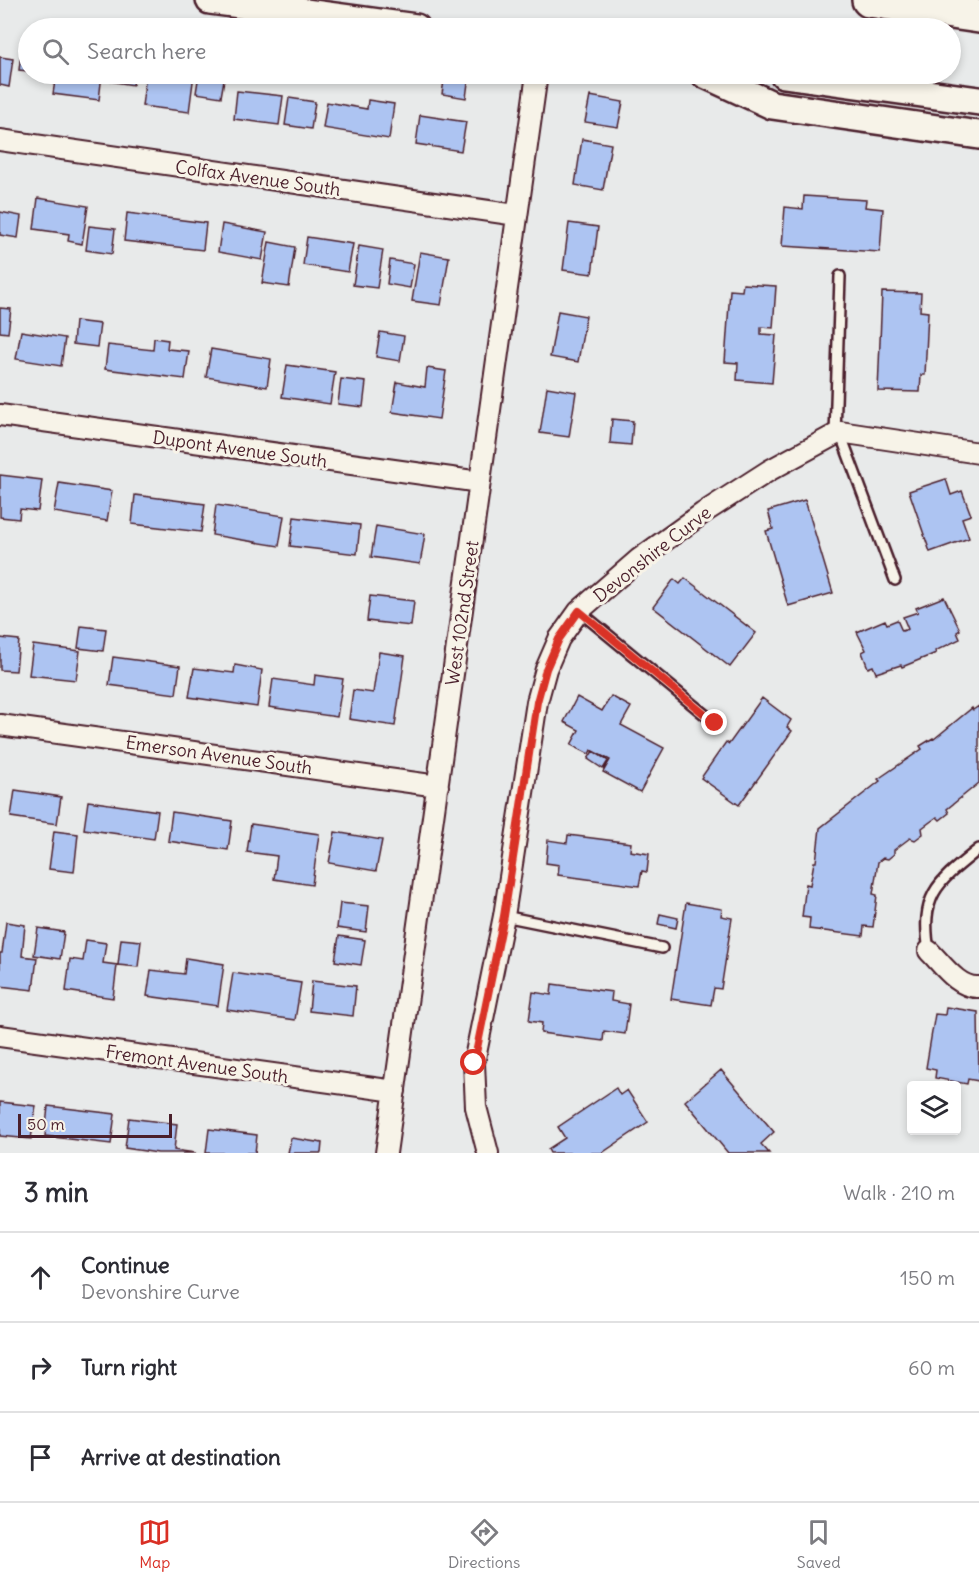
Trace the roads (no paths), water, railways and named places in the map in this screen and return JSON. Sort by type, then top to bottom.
[{"type":"highway","points":[[869,0],[979,16]]},
{"type":"street","points":[[210,0],[342,18]]},
{"type":"street","name":"West 102nd Street","points":[[386,1153],[536,84]]},
{"type":"street","points":[[727,84],[772,105],[979,135]]},
{"type":"street","points":[[856,84],[979,101]]},
{"type":"street","name":"Colfax Avenue South","points":[[0,140],[517,215]]},
{"type":"street","name":"Dupont Avenue South","points":[[0,415],[480,482]]},
{"type":"street","points":[[837,434],[979,453]]},
{"type":"street","name":"Devonshire Curve","points":[[488,1153],[476,1107],[474,1063],[504,916],[537,702],[546,669],[559,639],[579,611],[639,559],[703,513],[770,470],[837,434]]},
{"type":"street","name":"Emerson Avenue South","points":[[0,725],[438,786]]},
{"type":"street","points":[[929,951],[957,980],[973,988],[979,987]]},
{"type":"street","name":"Fremont Avenue South","points":[[0,1036],[395,1091]]},
{"type":"lane","points":[[840,276],[837,434],[895,580]]},
{"type":"lane","points":[[579,611],[715,723]]},
{"type":"lane","points":[[929,951],[925,926],[930,900],[944,878],[979,849]]},
{"type":"lane","points":[[504,916],[662,948]]}]
